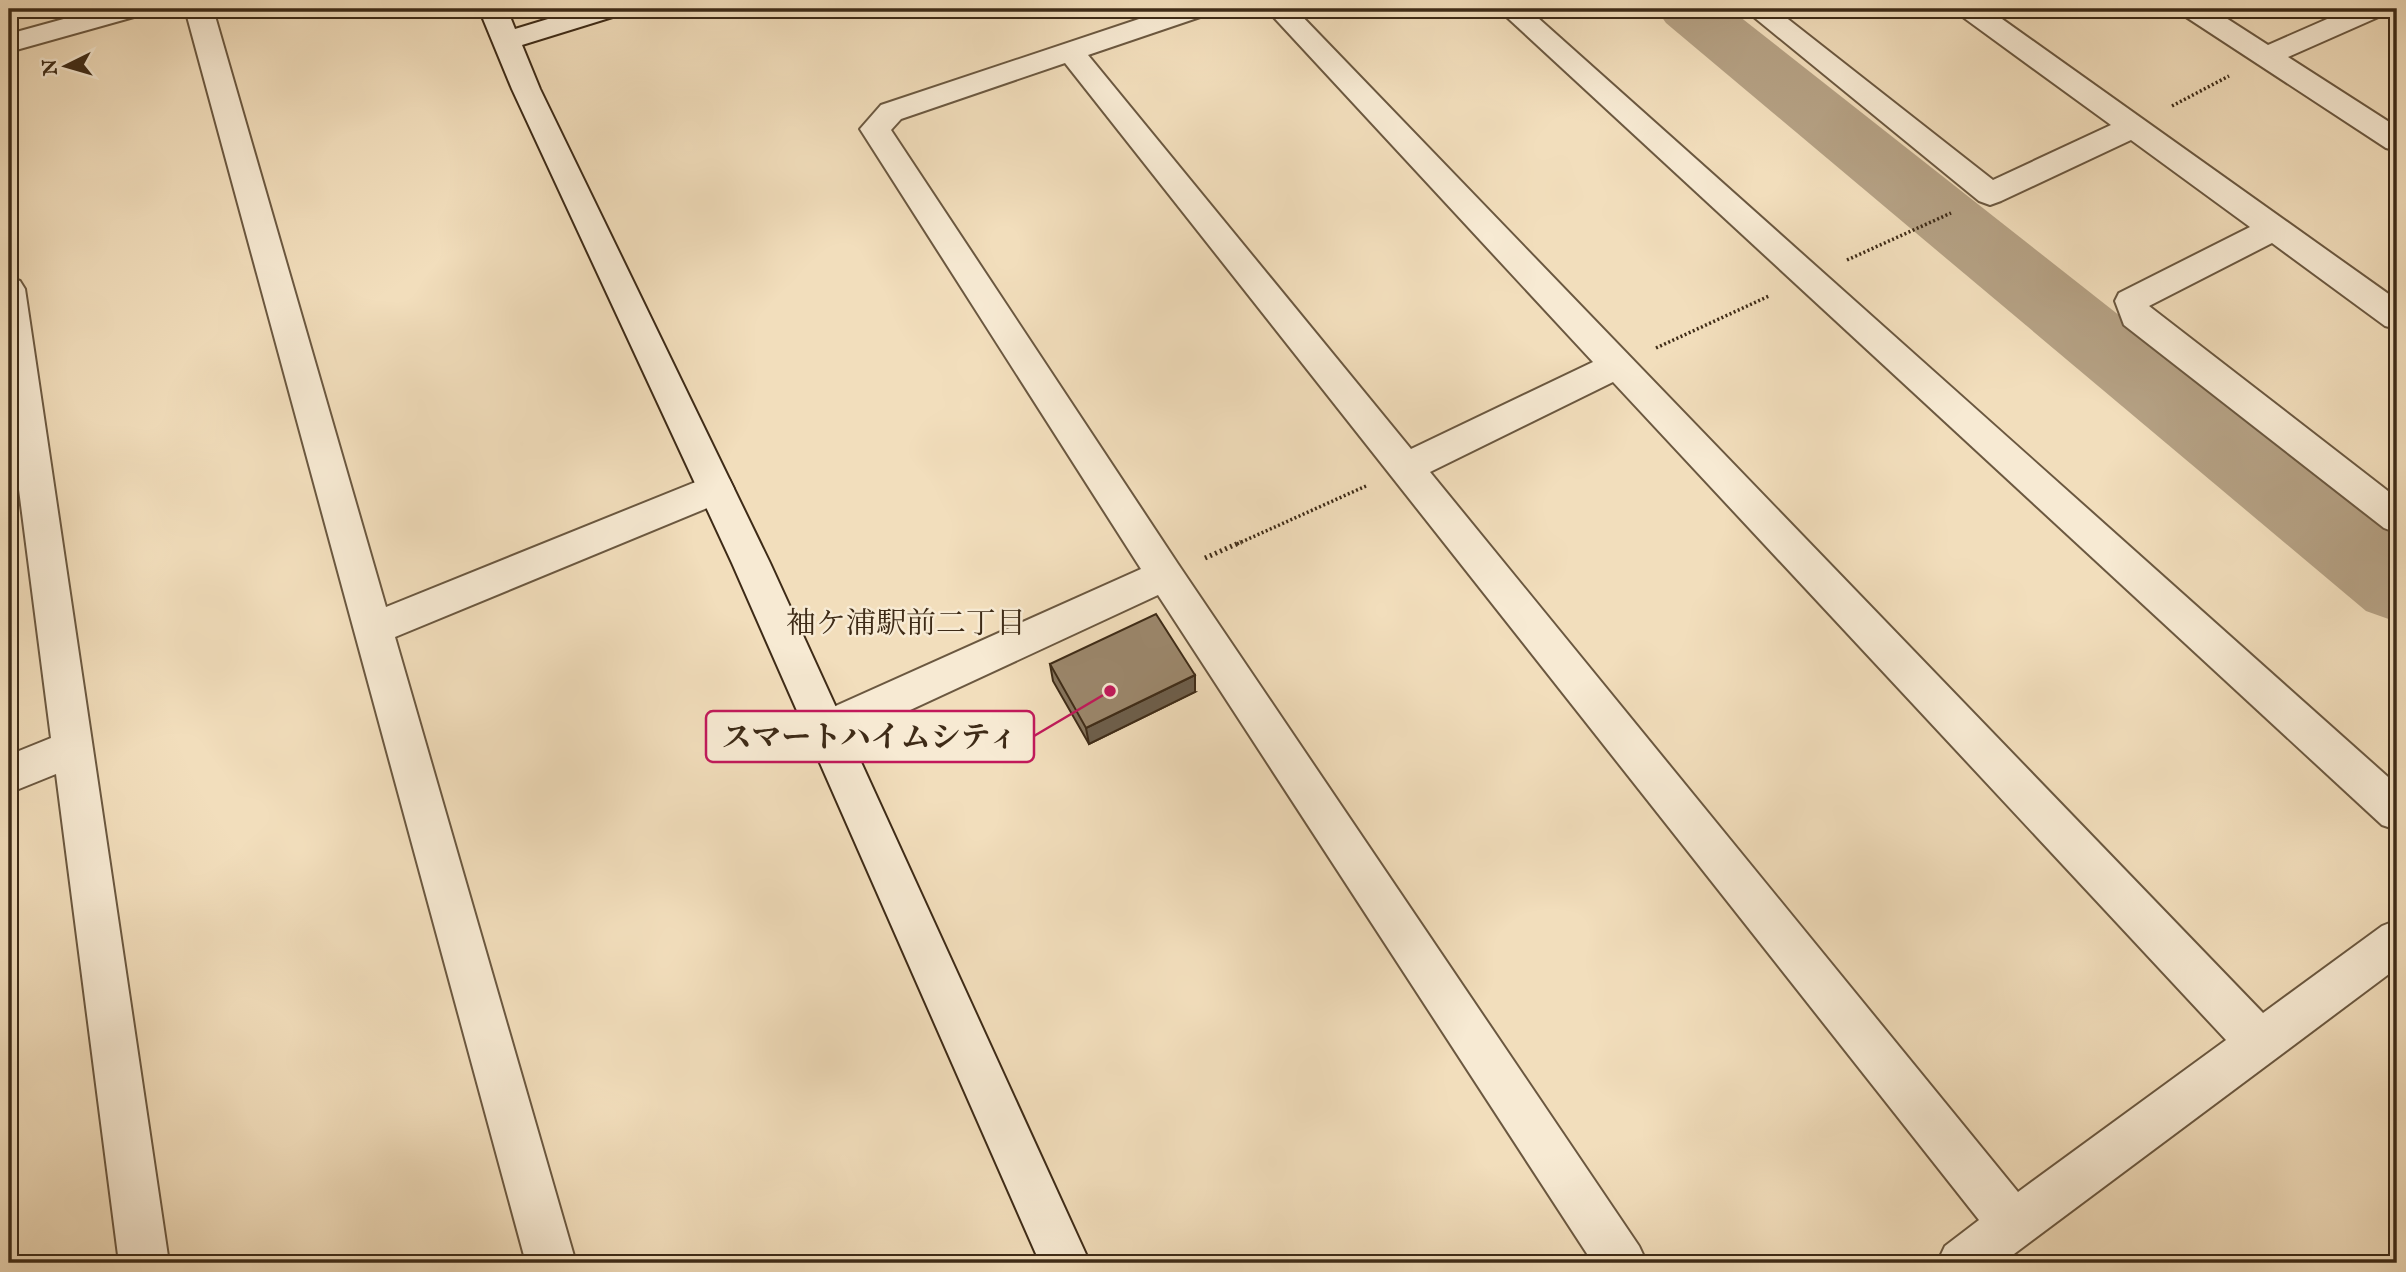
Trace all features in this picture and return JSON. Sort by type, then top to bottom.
[{"type":"street","points":[[9,43],[131,9]]},
{"type":"street","points":[[199,9],[551,1263]]},
{"type":"street","points":[[609,9],[499,25],[526,89],[716,489],[1065,1263]]},
{"type":"street","points":[[1196,9],[1149,16],[1070,51],[891,112],[875,129],[1166,575],[1622,1263]]},
{"type":"street","points":[[1280,9],[2260,1044]]},
{"type":"street","points":[[1512,9],[2397,811]]},
{"type":"street","points":[[1758,9],[1990,194],[2134,126]]},
{"type":"street","points":[[1970,9],[2397,317]]},
{"type":"street","points":[[2193,9],[2397,141]]},
{"type":"street","points":[[2266,56],[2373,9]]},
{"type":"street","points":[[1070,51],[2014,1225]]},
{"type":"street","points":[[2272,229],[2131,301],[2136,316],[2397,518]]},
{"type":"street","points":[[9,289],[144,1263]]},
{"type":"street","points":[[1405,468],[1617,365]]},
{"type":"street","points":[[373,629],[716,489]]},
{"type":"street","points":[[825,730],[1166,575]]},
{"type":"street","points":[[9,774],[73,748]]},
{"type":"street","points":[[1962,1263],[2397,941]]},
{"type":"path","points":[[2134,126],[2266,56]]},
{"type":"path","points":[[1166,575],[1405,468]]},
{"type":"building","points":[[1156,614],[1195,675],[1086,728],[1050,664]]},
{"type":"waterway","points":[[1689,9],[2397,585]]},
{"type":"place","name":"スマートハイムシティ","points":[[1110,691]]},
{"type":"district","name":"袖ケ浦駅前二丁目","points":[[906,625]]}]
